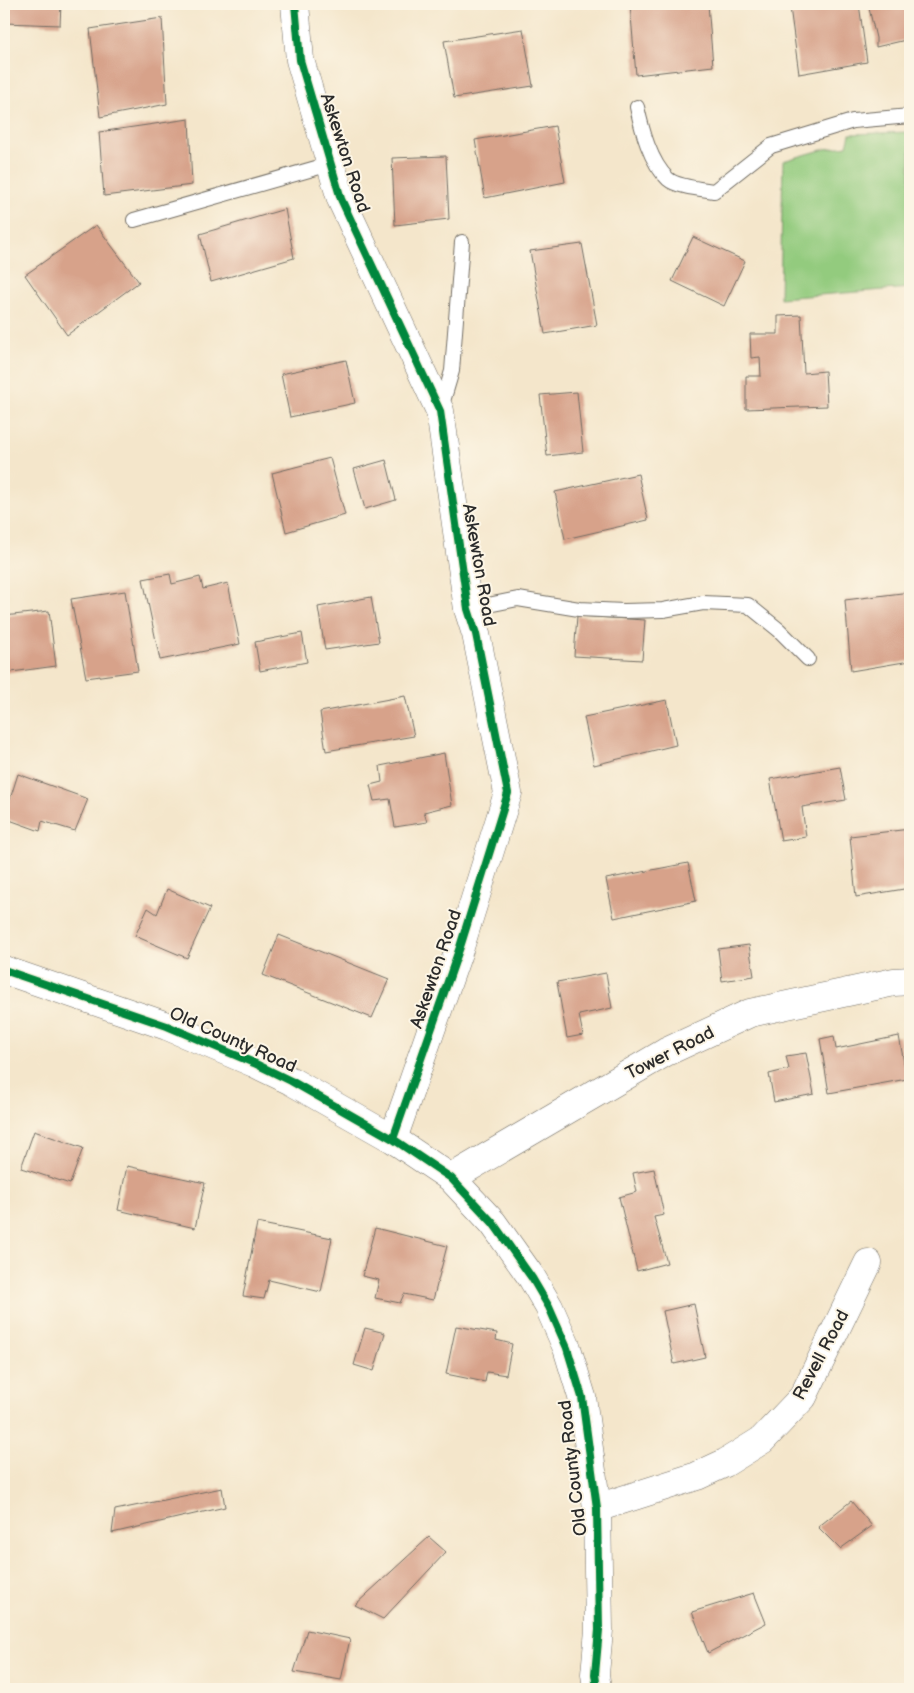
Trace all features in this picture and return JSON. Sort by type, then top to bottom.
[{"type":"street","name":"Askewton Road","points":[[295,4],[300,60],[341,199],[440,411],[468,609],[476,634],[508,793],[460,947],[393,1139]]},
{"type":"street","name":"Old County Road","points":[[4,970],[167,1026],[291,1081],[393,1139],[451,1178],[493,1223],[532,1278],[549,1307],[567,1348],[582,1397],[596,1508],[599,1630],[595,1674],[597,1689]]},
{"type":"street","name":"Tower Road","points":[[451,1178],[666,1052],[750,1013],[910,980]]},
{"type":"street","name":"Revell Road","points":[[596,1508],[697,1476],[725,1463],[762,1440],[803,1397],[868,1263]]},
{"type":"lane","points":[[637,107],[644,138],[655,160],[669,180],[693,188],[714,191],[771,146],[853,121],[910,116]]},
{"type":"lane","points":[[134,220],[330,164]]},
{"type":"lane","points":[[440,411],[452,371],[462,242]]},
{"type":"lane","points":[[468,609],[518,599],[579,609],[624,611],[663,610],[703,603],[748,605],[779,630],[808,659]]},
{"type":"green space","points":[[910,132],[910,288],[780,298],[783,161],[825,149],[847,146],[850,134]]},
{"type":"building","points":[[4,4],[61,4],[60,25],[4,23]]},
{"type":"building","points":[[630,4],[708,4],[713,66],[636,75]]},
{"type":"building","points":[[814,4],[859,4],[867,62],[799,74],[790,7]]},
{"type":"building","points":[[868,4],[910,4],[910,39],[876,47],[876,38]]},
{"type":"building","points":[[162,18],[167,104],[100,117],[90,29]]},
{"type":"building","points":[[523,29],[533,86],[454,98],[444,41]]},
{"type":"building","points":[[189,119],[192,185],[104,196],[99,132]]},
{"type":"building","points":[[555,126],[565,182],[485,198],[475,140]]},
{"type":"building","points":[[446,156],[449,219],[395,225],[392,158]]},
{"type":"building","points":[[285,209],[294,258],[211,282],[200,234]]},
{"type":"building","points":[[96,225],[139,282],[67,335],[25,275]]},
{"type":"building","points":[[693,237],[745,261],[724,306],[672,281]]},
{"type":"building","points":[[582,244],[597,325],[545,334],[530,251]]},
{"type":"building","points":[[801,315],[804,373],[825,371],[827,406],[746,409],[746,376],[761,376],[760,357],[751,358],[750,334],[778,334],[778,316]]},
{"type":"building","points":[[346,360],[355,403],[290,417],[281,374]]},
{"type":"building","points":[[577,392],[583,452],[547,456],[540,395]]},
{"type":"building","points":[[330,458],[345,515],[286,532],[272,473]]},
{"type":"building","points":[[386,460],[396,500],[365,509],[354,469]]},
{"type":"building","points":[[638,474],[648,520],[565,539],[555,492]]},
{"type":"building","points":[[170,574],[172,584],[200,577],[203,589],[228,583],[240,644],[160,660],[143,579]]},
{"type":"building","points":[[125,591],[138,671],[86,678],[71,599]]},
{"type":"building","points":[[910,592],[910,661],[851,671],[845,600]]},
{"type":"building","points":[[371,597],[379,642],[325,650],[318,607]]},
{"type":"building","points":[[49,611],[56,666],[4,673],[4,616]]},
{"type":"building","points":[[577,616],[645,620],[642,660],[574,656]]},
{"type":"building","points":[[302,633],[307,662],[260,671],[255,642]]},
{"type":"building","points":[[405,696],[414,736],[326,751],[320,712]]},
{"type":"building","points":[[667,700],[676,745],[594,765],[584,717]]},
{"type":"building","points":[[444,753],[452,805],[424,812],[427,822],[395,827],[390,799],[374,801],[370,785],[382,782],[380,766]]},
{"type":"building","points":[[840,767],[846,800],[802,807],[806,837],[781,841],[770,779]]},
{"type":"building","points":[[18,774],[88,799],[75,831],[42,821],[40,831],[4,818]]},
{"type":"building","points":[[910,829],[910,888],[856,897],[850,836]]},
{"type":"building","points":[[688,863],[696,901],[614,918],[606,879]]},
{"type":"building","points":[[167,889],[210,908],[187,958],[135,936],[148,908],[157,914]]},
{"type":"building","points":[[279,935],[389,979],[372,1018],[263,975]]},
{"type":"building","points":[[749,945],[754,976],[722,981],[718,949]]},
{"type":"building","points":[[606,973],[612,1008],[579,1015],[583,1035],[567,1038],[557,982]]},
{"type":"building","points":[[834,1036],[836,1049],[899,1036],[907,1079],[829,1093],[820,1039]]},
{"type":"building","points":[[806,1053],[814,1094],[774,1102],[769,1074],[789,1069],[786,1056]]},
{"type":"building","points":[[34,1131],[83,1148],[70,1184],[21,1168]]},
{"type":"building","points":[[127,1166],[205,1183],[195,1228],[118,1210]]},
{"type":"building","points":[[654,1169],[664,1215],[654,1217],[667,1263],[637,1271],[619,1197],[637,1192],[633,1173]]},
{"type":"building","points":[[257,1223],[332,1238],[321,1292],[269,1280],[264,1299],[243,1296]]},
{"type":"building","points":[[375,1228],[447,1246],[433,1300],[404,1294],[400,1303],[375,1298],[379,1280],[362,1276]]},
{"type":"building","points":[[694,1304],[705,1357],[674,1364],[663,1311]]},
{"type":"building","points":[[456,1326],[497,1333],[496,1340],[512,1344],[506,1375],[487,1372],[485,1382],[446,1374]]},
{"type":"building","points":[[365,1328],[385,1333],[374,1371],[354,1365]]},
{"type":"building","points":[[222,1488],[225,1507],[112,1533],[115,1510]]},
{"type":"building","points":[[851,1501],[872,1526],[840,1549],[818,1527]]},
{"type":"building","points":[[429,1537],[446,1552],[383,1619],[355,1605]]},
{"type":"building","points":[[754,1593],[766,1623],[708,1653],[692,1612]]},
{"type":"building","points":[[307,1630],[350,1639],[341,1680],[294,1672]]},
{"type":"cycle path","points":[[295,4],[300,60],[341,199],[440,411],[468,609],[476,634],[508,793],[460,947],[393,1139]]},
{"type":"cycle path","points":[[4,970],[167,1026],[291,1081],[393,1139],[451,1178],[493,1223],[532,1278],[549,1307],[567,1348],[582,1397],[597,1508],[599,1630],[595,1674],[597,1689]]}]
